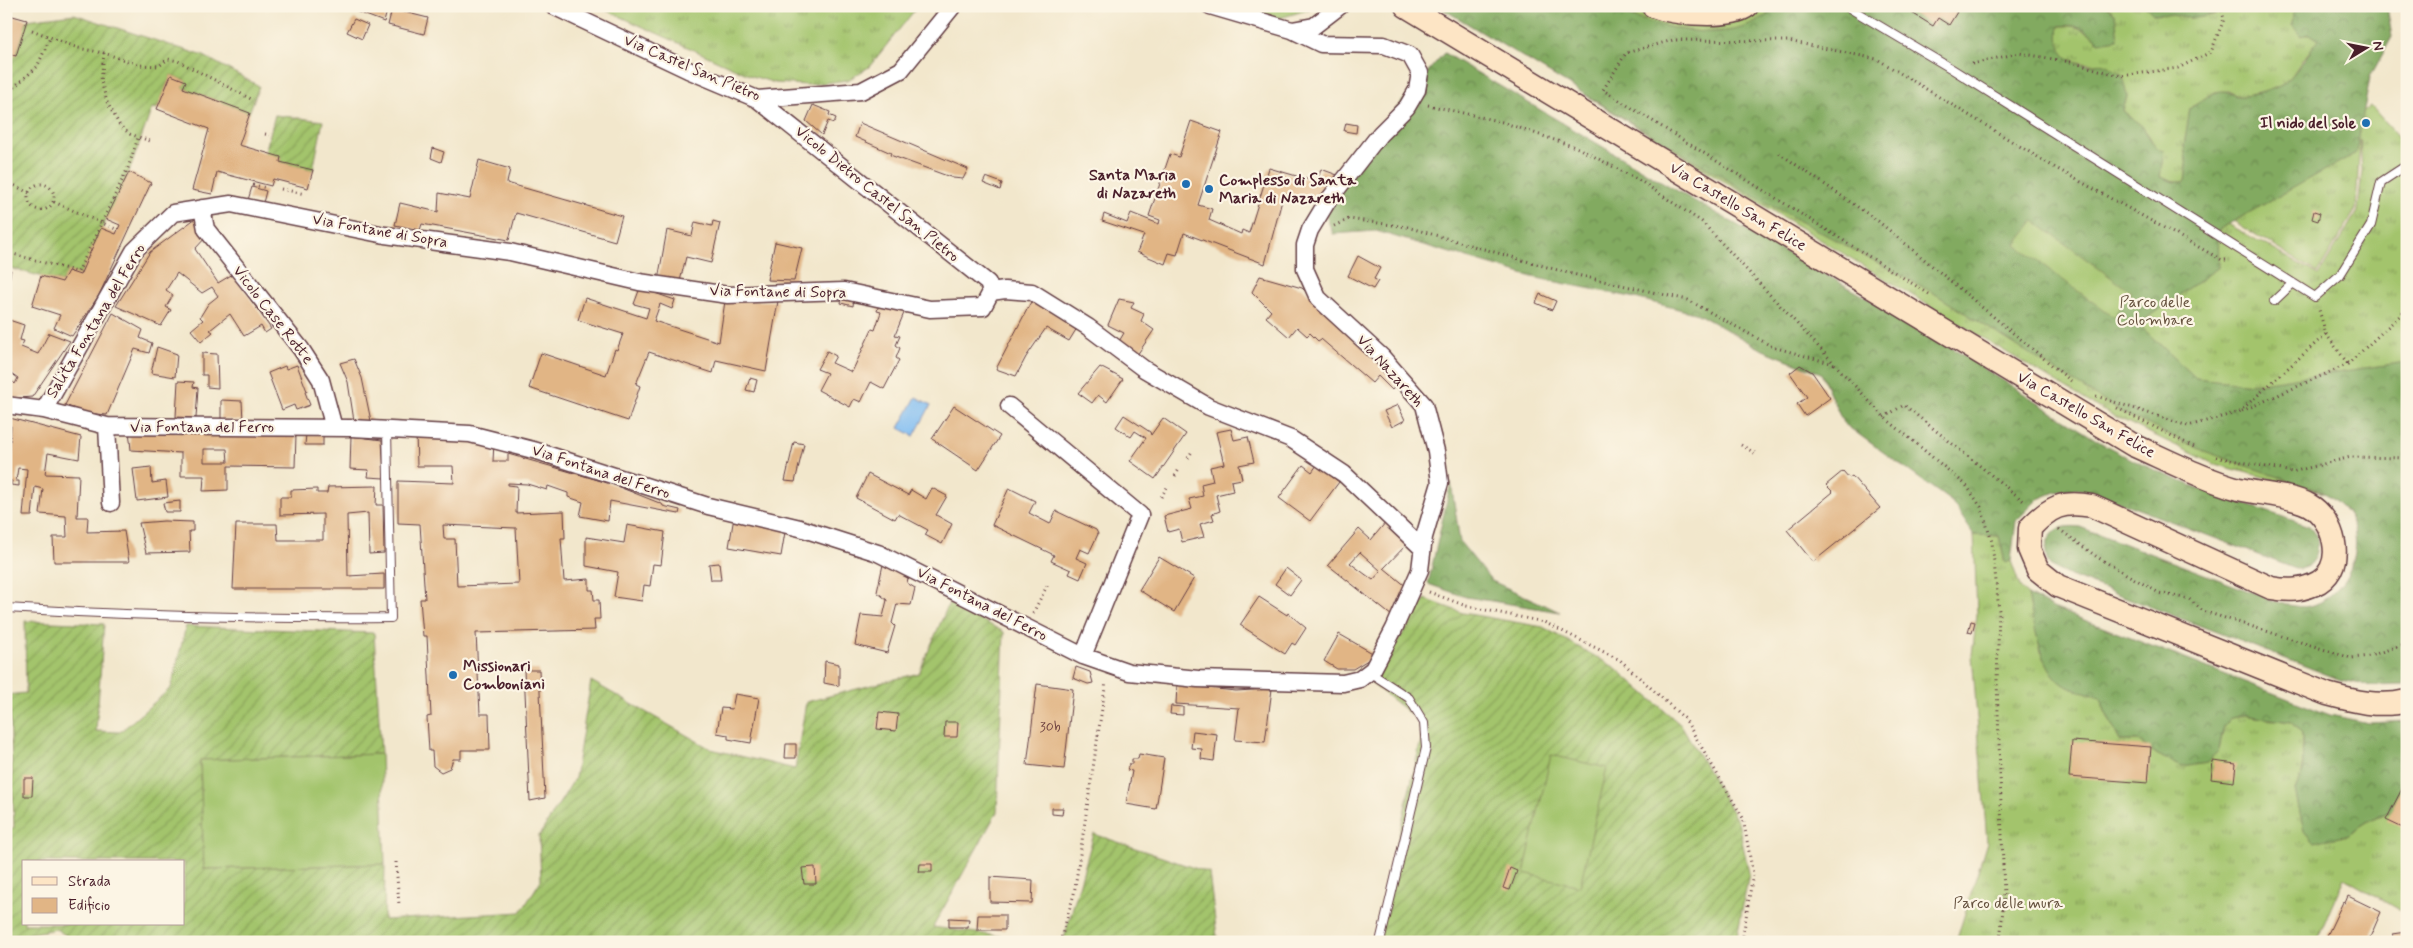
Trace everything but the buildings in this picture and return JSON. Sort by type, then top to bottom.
[{"type":"street","name":"Via Castel San Pietro","points":[[553,6],[688,70],[758,99],[860,91],[901,70],[953,6]]},
{"type":"street","points":[[1210,6],[1292,30],[1321,44],[1384,45],[1410,56],[1420,73]]},
{"type":"street","points":[[1292,30],[1314,26],[1340,6]]},
{"type":"street","name":"Via Castello San Felice","points":[[1406,6],[2133,445],[2237,488],[2308,504],[2321,514],[2330,527],[2335,547],[2332,566],[2319,581],[2292,591],[2271,588],[2092,506],[2072,503],[2057,506],[2041,516]]},
{"type":"street","points":[[1653,6],[1692,13],[1718,14],[1747,6]]},
{"type":"street","name":"Via Nazareth","points":[[1420,73],[1417,90],[1407,107],[1380,134],[1356,164],[1310,230],[1304,246],[1305,269],[1318,298],[1382,358],[1424,406],[1436,451],[1440,483],[1422,548]]},
{"type":"street","name":"Vicolo Dietro Castel San Pietro","points":[[758,99],[988,283],[992,292]]},
{"type":"street","name":"Via Fontane di Sopra","points":[[202,208],[230,204],[386,235],[510,252],[639,282],[728,295],[844,291],[930,309],[983,308],[992,292]]},
{"type":"street","name":"Salita Fontana del Ferro","points":[[44,410],[134,251],[173,213],[202,208]]},
{"type":"street","name":"Vicolo Case Rotte","points":[[202,208],[206,230],[301,349],[321,380],[334,428]]},
{"type":"street","points":[[992,292],[1005,290],[1032,292],[1088,327],[1144,369],[1209,407],[1291,440],[1344,474],[1422,548],[1420,570],[1394,628],[1373,668],[1369,672]]},
{"type":"street","name":"Via Fontana del Ferro","points":[[6,405],[44,410],[88,423],[106,426],[388,429],[479,436],[537,451],[708,506],[800,528],[878,553],[1083,656],[1129,672],[1198,679],[1343,683],[1360,679],[1369,672]]},
{"type":"street","points":[[1010,406],[1140,515],[1083,656]]},
{"type":"street","points":[[106,426],[111,503]]},
{"type":"street","points":[[2041,516],[2030,528],[2030,549],[2038,570],[2058,586],[2326,694],[2357,702],[2392,705],[2407,701]]},
{"type":"lane","points":[[1846,6],[1952,69],[2315,297],[2340,275],[2371,225],[2381,182],[2407,165]]},
{"type":"lane","points":[[2274,301],[2293,283]]},
{"type":"lane","points":[[6,608],[101,614],[267,619],[391,618],[388,429]]},
{"type":"lane","points":[[1369,672],[1409,698],[1424,723],[1426,748],[1380,942]]},
{"type":"path","points":[[1952,69],[2019,54],[2070,62],[2121,76],[2178,68],[2210,52],[2224,18],[2221,6]]},
{"type":"path","points":[[32,30],[50,38],[139,65],[159,66],[168,59],[178,61],[254,100]]},
{"type":"path","points":[[6,94],[37,67],[50,38]]},
{"type":"path","points":[[1932,297],[1602,90],[1626,53],[1673,40],[1788,41],[1877,59],[2054,167],[2222,260],[2258,262]]},
{"type":"path","points":[[104,53],[101,81],[107,102],[120,126],[138,138],[150,141]]},
{"type":"path","points":[[1420,73],[1427,104],[1502,122],[1578,148],[1642,182],[1702,222],[1884,417],[1966,485],[1981,507],[1992,542],[1999,611],[1997,681],[2004,897],[2000,942]]},
{"type":"path","points":[[265,134],[270,135]]},
{"type":"path","points":[[6,252],[78,272],[128,168],[138,138]]},
{"type":"path","points":[[1778,153],[1878,222],[2077,386],[2051,371]]},
{"type":"path","points":[[6,181],[29,193]]},
{"type":"path","points":[[36,185],[46,185],[53,192],[54,202],[46,210],[36,210],[29,203],[29,193],[36,185]]},
{"type":"path","points":[[253,185],[267,188]]},
{"type":"path","points":[[282,189],[305,194]]},
{"type":"path","points":[[54,202],[118,230]]},
{"type":"path","points":[[1328,230],[1349,218],[1407,227],[1568,273],[1688,300],[1773,347],[1834,364]]},
{"type":"path","points":[[2315,297],[2326,334],[2348,364]]},
{"type":"path","points":[[2204,452],[2094,396],[2188,426],[2239,412],[2348,364],[2407,309]]},
{"type":"path","points":[[2239,412],[2326,334]]},
{"type":"path","points":[[1884,417],[1904,405],[2041,516],[2096,557],[2159,593],[2189,599],[2203,611],[2351,658],[2370,656],[2407,642]]},
{"type":"path","points":[[1741,446],[1758,455]]},
{"type":"path","points":[[1188,458],[1193,450]]},
{"type":"path","points":[[2212,456],[2292,472],[2351,457],[2407,458]]},
{"type":"path","points":[[1175,476],[1180,468]]},
{"type":"path","points":[[1161,497],[1168,486]]},
{"type":"path","points":[[1037,603],[1049,582]]},
{"type":"path","points":[[1413,586],[1466,606],[1544,622],[1620,660],[1685,720],[1743,818],[1753,874],[1742,942]]},
{"type":"path","points":[[1060,942],[1074,894],[1108,665]]},
{"type":"path","points":[[396,862],[399,905]]},
{"type":"green space","name":"Parco delle Colombare","points":[[1537,4],[1595,6],[1656,24],[1692,31],[1711,32],[1729,31],[1746,26],[1762,18],[1776,6],[2105,6],[2115,13],[2118,39],[2098,42],[2090,33],[2081,28],[2076,26],[2059,26],[2058,34],[2062,52],[2078,63],[2086,65],[2105,64],[2122,75],[2127,96],[2123,111],[2142,126],[2156,148],[2164,150],[2160,177],[2174,182],[2185,182],[2187,166],[2184,146],[2190,108],[2207,96],[2220,91],[2238,96],[2247,96],[2274,88],[2288,80],[2319,40],[2310,34],[2301,36],[2292,25],[2293,14],[2300,6],[2387,6],[2392,37],[2370,77],[2356,153],[2218,230],[2219,267],[2138,324],[2196,378],[2253,384],[2407,362],[2407,685],[2371,686],[2341,680],[2068,575],[2053,567],[2046,557],[2046,547],[2053,533],[2071,526],[2080,527],[2286,605],[2309,606],[2322,601],[2343,582],[2350,570],[2356,542],[2354,528],[2348,515],[2341,506],[2325,493],[2204,451],[2121,412],[1932,292],[1757,198],[1438,6]]},
{"type":"green space","points":[[597,6],[918,6],[869,67],[848,80],[807,85],[775,83],[749,75]]},
{"type":"green space","points":[[1241,6],[1312,6],[1310,9],[1277,19]]},
{"type":"green space","name":"Parco delle Colombare","points":[[1764,6],[1870,6],[1952,69],[2319,275],[2358,210],[2362,170],[2360,140],[2356,209],[2318,273],[2230,219],[2371,106],[2407,147],[2407,515],[2214,464],[2102,410],[1705,170],[1587,96],[1594,57],[1617,31],[1640,11],[1684,20],[1743,19]]},
{"type":"green space","points":[[2105,6],[2145,6],[2153,14],[2166,12],[2190,18],[2213,15],[2232,6],[2300,6],[2293,14],[2310,34],[2320,40],[2303,59],[2289,80],[2280,86],[2266,92],[2240,97],[2228,91],[2215,92],[2191,108],[2184,146],[2187,166],[2185,182],[2174,182],[2160,177],[2157,155],[2151,139],[2123,111],[2127,96],[2104,64],[2076,61],[2063,54],[2059,49],[2057,34],[2059,26],[2081,28],[2090,33],[2098,42],[2115,13]]},
{"type":"green space","points":[[2145,6],[2232,6],[2211,15],[2195,18],[2153,14]]},
{"type":"green space","points":[[74,14],[204,56],[259,86],[249,113],[183,88],[186,81],[171,75],[157,109],[152,108],[129,172],[80,275],[68,271],[62,282],[6,267],[6,53],[16,56],[27,20]]},
{"type":"green space","points":[[1444,53],[1698,203],[1914,324],[2103,444],[2139,463],[2190,485],[2309,526],[2317,538],[2317,553],[2314,559],[2310,565],[2296,569],[2091,491],[2075,489],[2055,492],[2038,499],[2016,521],[2011,561],[2005,563],[1999,536],[1974,535],[1952,502],[1843,423],[1821,373],[1763,350],[1698,314],[1631,297],[1532,277],[1376,231],[1333,234],[1322,205],[1346,166]]},
{"type":"green space","points":[[275,115],[323,121],[313,170],[280,162],[281,157],[265,153]]},
{"type":"green space","points":[[2034,221],[2131,292],[2113,317],[2016,245]]},
{"type":"green space","points":[[1451,482],[1460,542],[1492,581],[1560,612],[1466,597],[1428,584]]},
{"type":"green space","name":"Parco delle mura","points":[[1974,535],[1999,536],[2005,562],[2011,561],[2021,589],[2028,595],[2041,652],[2068,687],[2090,692],[2102,698],[2105,711],[2120,741],[2138,741],[2158,755],[2219,750],[2224,726],[2232,717],[2243,715],[2291,722],[2302,734],[2303,771],[2295,790],[2345,836],[2370,820],[2400,807],[2407,800],[2407,914],[2344,878],[2316,942],[1956,942],[1987,842],[1972,655],[1977,614]]},
{"type":"green space","points":[[2028,595],[2053,608],[2330,715],[2369,723],[2407,721],[2407,800],[2400,807],[2370,820],[2345,836],[2313,842],[2304,831],[2295,790],[2303,771],[2302,734],[2291,722],[2243,715],[2232,717],[2224,726],[2219,750],[2207,763],[2182,767],[2158,755],[2138,741],[2120,741],[2105,711],[2101,698],[2068,687],[2058,680],[2051,671],[2040,646]]},
{"type":"green space","points":[[1425,599],[1463,613],[1543,627],[1616,668],[1682,726],[1738,822],[1749,873],[1736,942],[1374,942],[1421,740],[1418,720],[1371,683]]},
{"type":"green space","points":[[949,603],[1004,632],[997,812],[933,927],[1042,942],[76,942],[56,929],[6,938],[6,828],[14,828],[10,711],[6,705],[6,695],[26,693],[25,621],[104,624],[96,731],[120,732],[171,688],[186,626],[374,633],[381,754],[200,760],[204,869],[385,864],[384,920],[521,912],[541,880],[539,836],[575,778],[591,681],[711,749],[795,769],[806,702],[919,673]]},
{"type":"green space","points":[[381,754],[385,864],[204,869],[200,760]]},
{"type":"green space","points":[[1551,755],[1607,768],[1580,886],[1524,873]]},
{"type":"green space","points":[[1094,834],[1209,873],[1217,937],[1214,942],[1063,942]]},
{"type":"water","points":[[916,397],[931,405],[914,436],[899,428]]},
{"type":"place","name":"Il nido del sole","points":[[2366,123]]},
{"type":"place","name":"Santa Maria di Nazareth","points":[[1186,184]]},
{"type":"place","name":"Complesso di Santa Maria di Nazareth","points":[[1209,189]]},
{"type":"place","name":"Missionari Comboniani","points":[[453,675]]}]
